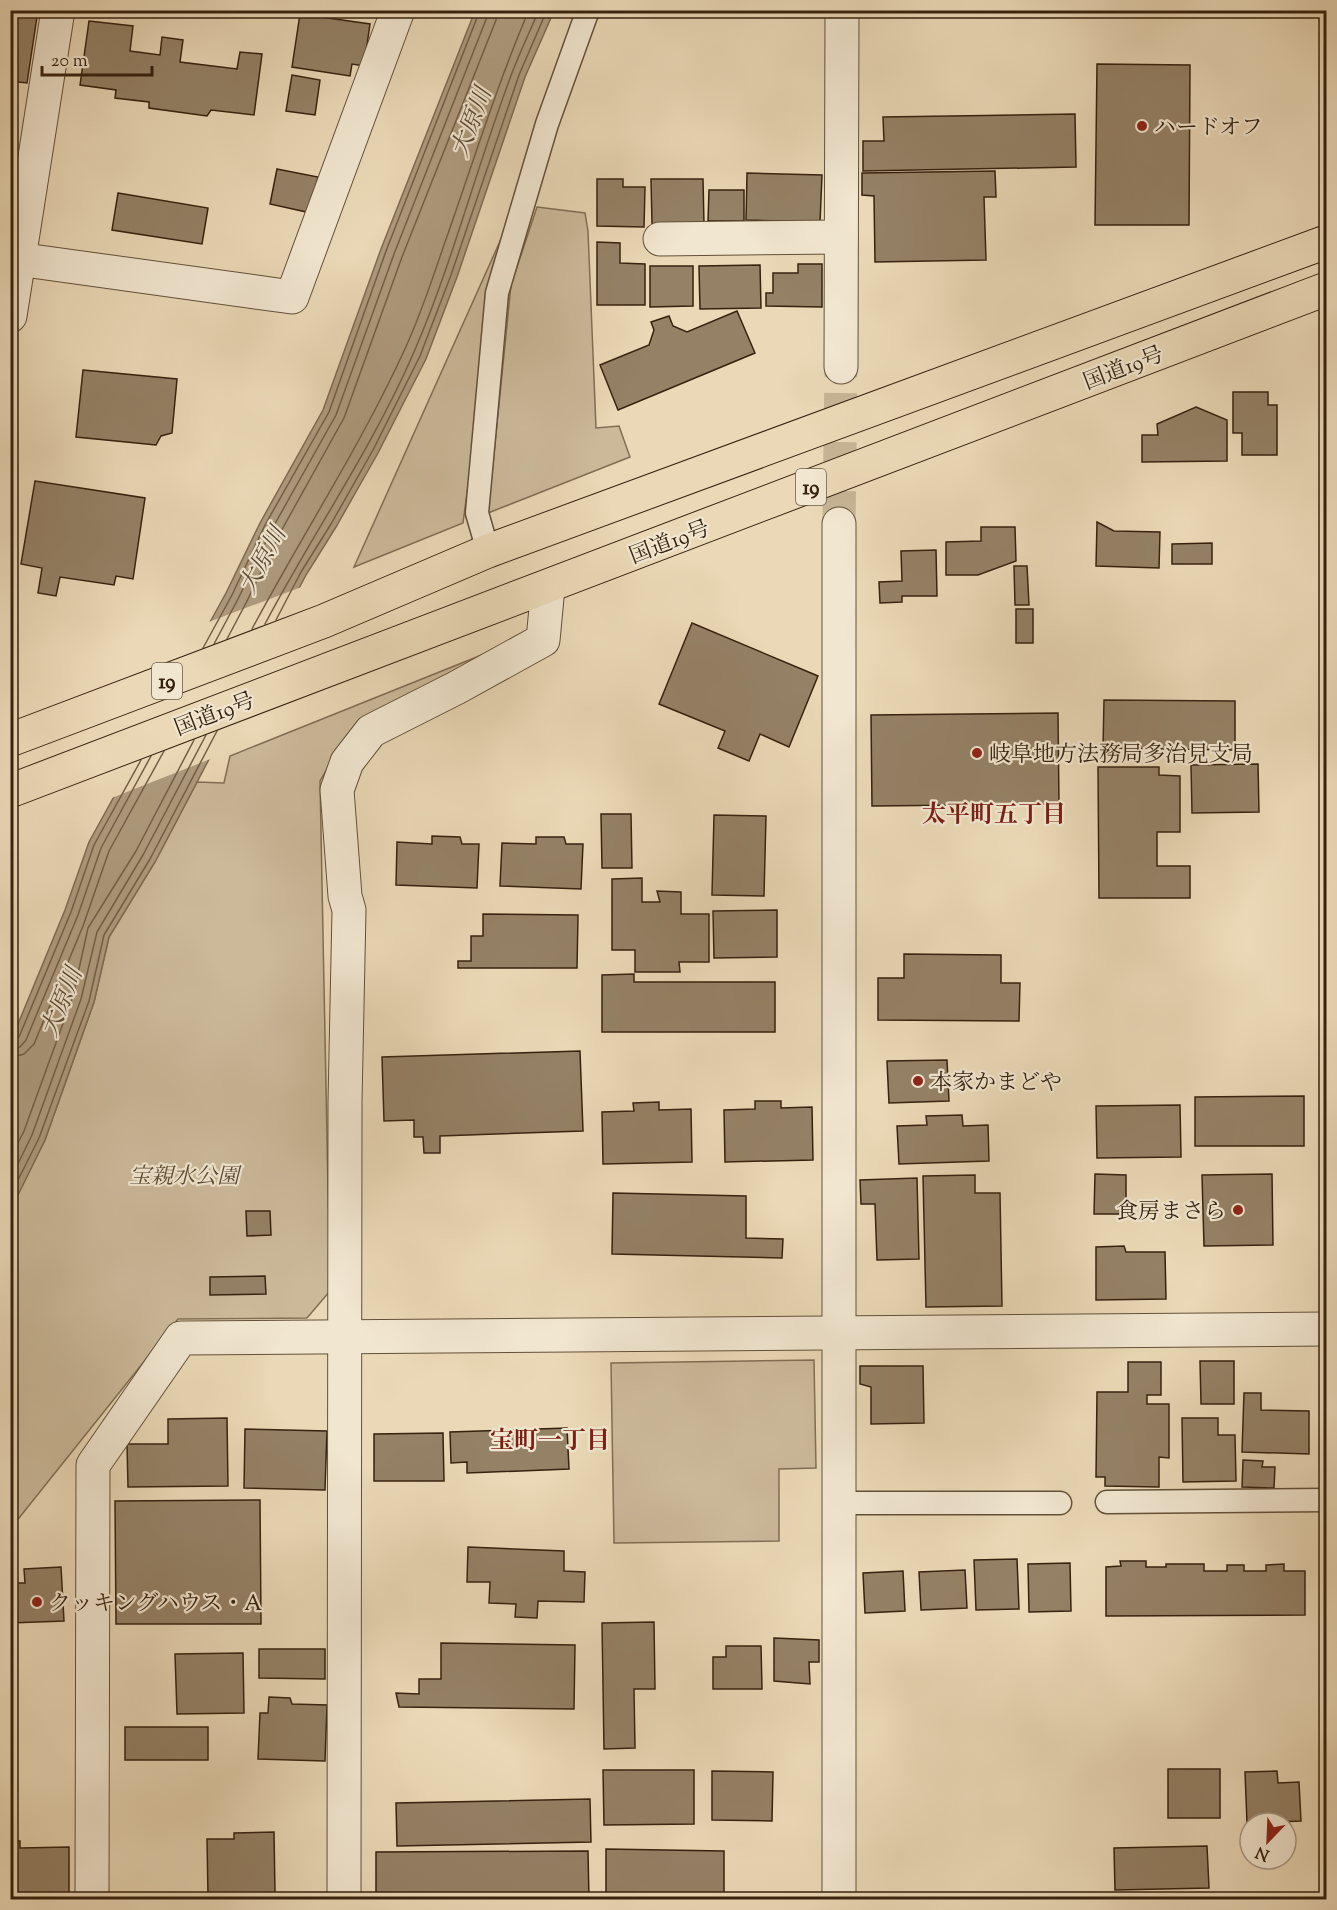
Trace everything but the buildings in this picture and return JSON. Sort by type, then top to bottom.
[{"type":"highway","name":"国道19号","points":[[10,740],[324,621],[488,551],[1326,243]]},
{"type":"highway","name":"国道19号","points":[[10,791],[1326,289]]},
{"type":"street","points":[[10,316],[15,259],[58,10]]},
{"type":"street","points":[[15,259],[292,297],[398,10]]},
{"type":"street","points":[[841,367],[842,10]]},
{"type":"street","points":[[660,239],[841,237]]},
{"type":"street","points":[[839,524],[839,1899]]},
{"type":"street","points":[[344,1899],[345,1113],[349,910],[345,896],[337,790],[347,762],[371,731],[543,640],[548,587]]},
{"type":"street","points":[[92,1899],[93,1464],[181,1338],[1326,1329]]},
{"type":"lane","points":[[488,551],[477,513],[497,293],[547,124],[588,10]]},
{"type":"lane","points":[[1107,1502],[1326,1500]]},
{"type":"lane","points":[[838,1503],[1060,1503]]},
{"type":"green space","points":[[537,207],[585,213],[588,231],[596,428],[619,426],[630,457],[488,513],[511,285]]},
{"type":"green space","points":[[501,239],[463,523],[354,567]]},
{"type":"green space","name":"宝親水公園","points":[[514,642],[345,738],[320,781],[330,1291],[307,1318],[178,1319],[11,1528],[11,1207],[45,1140],[94,1002],[109,937],[155,862],[197,782],[224,783],[230,756]]},
{"type":"green space","points":[[814,1360],[816,1468],[779,1469],[779,1541],[614,1543],[611,1363]]},
{"type":"water","name":"大原川","points":[[475,11],[554,11],[525,77],[457,277],[426,359],[378,453],[306,575],[155,862],[109,937],[94,1002],[45,1140],[11,1207],[11,1041],[65,910],[89,842],[226,593],[260,523],[323,410],[381,249]]},
{"type":"pier","points":[[304,586],[213,758],[109,799],[206,623]]},
{"type":"tunnel","points":[[839,524],[841,367]]},
{"type":"place","name":"ハードオフ","points":[[1142,126]]},
{"type":"place","name":"岐阜地方法務局多治見支局","points":[[977,753]]},
{"type":"place","name":"本家かまどや","points":[[918,1081]]},
{"type":"place","name":"食房まさら","points":[[1238,1210]]},
{"type":"place","name":"クッキングハウス・A","points":[[37,1602]]},
{"type":"district","name":"太平町五丁目","points":[[994,814]]},
{"type":"district","name":"宝町一丁目","points":[[550,1440]]}]
